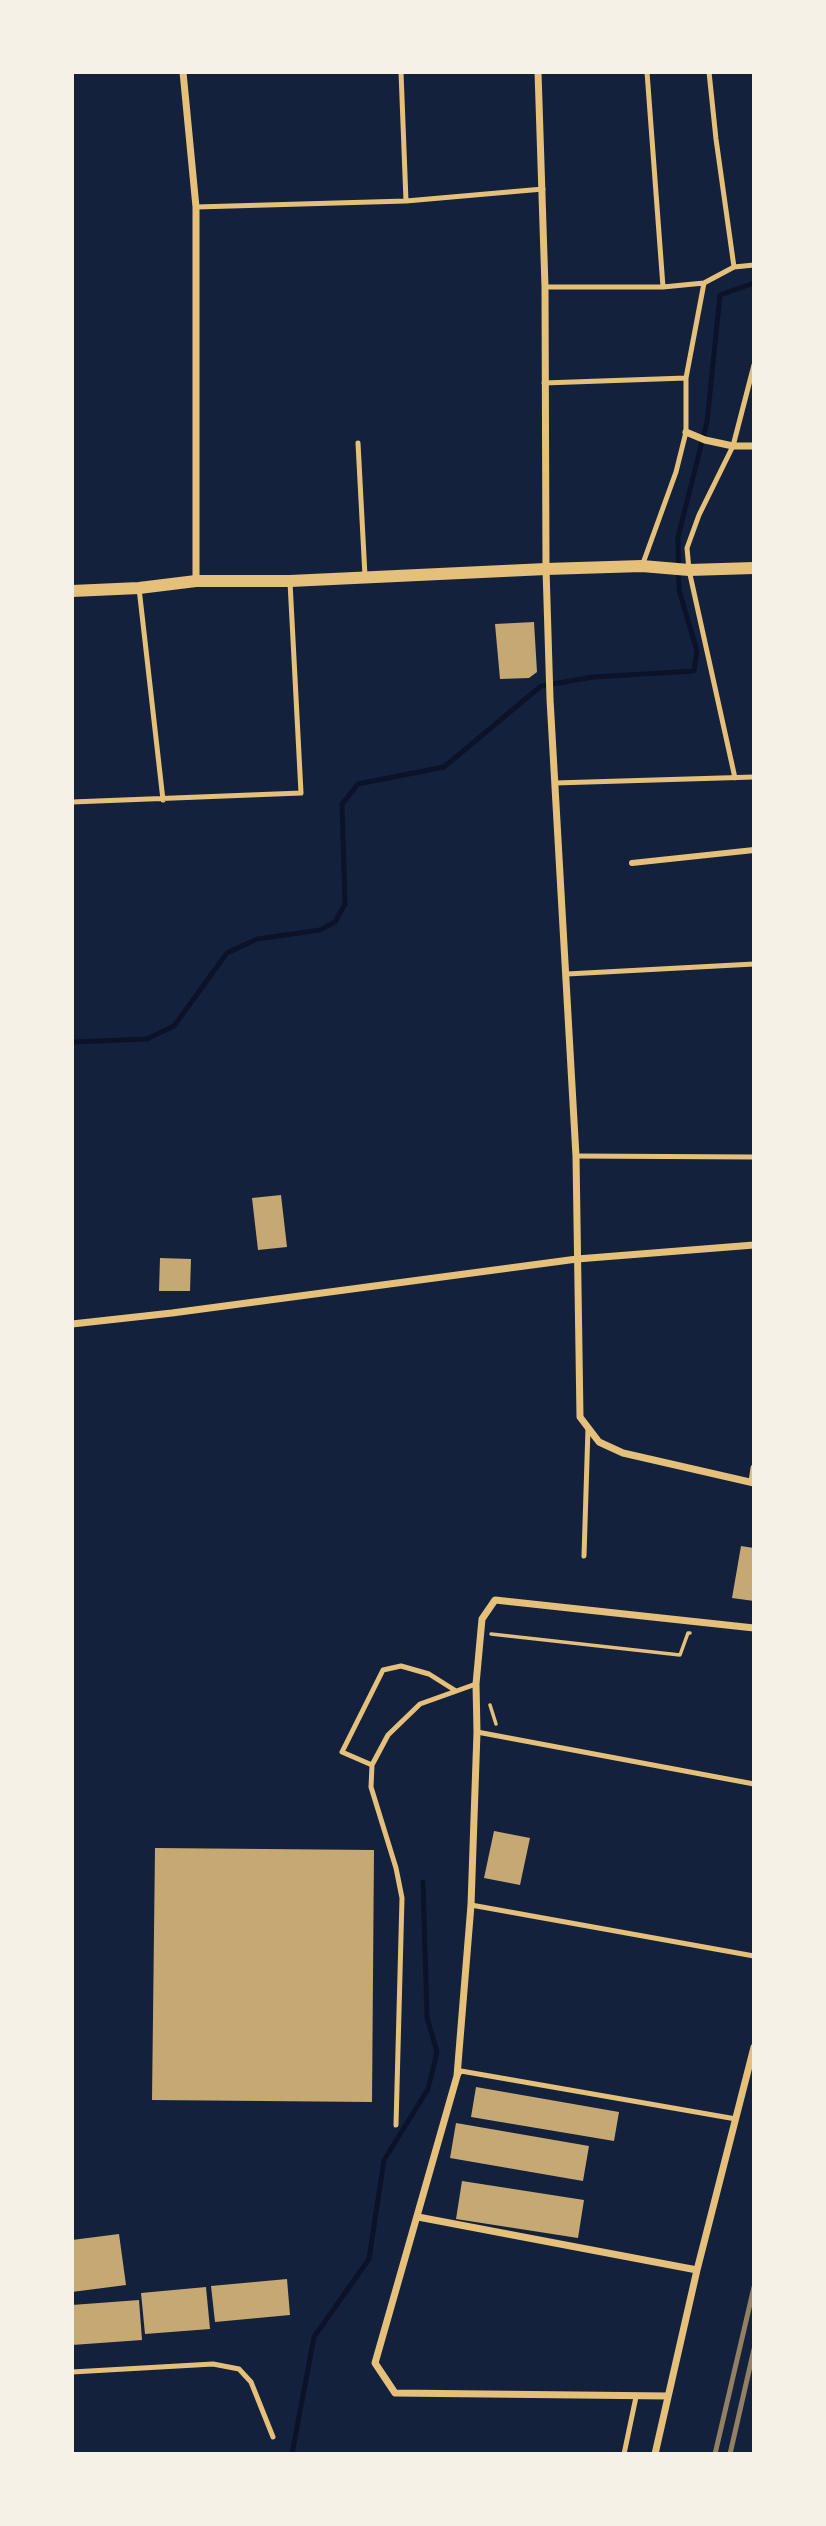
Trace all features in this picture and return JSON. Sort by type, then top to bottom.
[{"type":"street","points":[[183,72],[196,207],[196,581]]},
{"type":"street","points":[[538,72],[545,288],[546,569],[550,699],[576,1156],[580,1417],[598,1442],[623,1453],[753,1483],[754,1468]]},
{"type":"street","points":[[686,432],[705,440],[733,446],[754,446]]},
{"type":"street","points":[[72,591],[139,588],[196,581],[290,580],[546,569],[642,566],[688,570],[754,568]]},
{"type":"street","points":[[632,863],[754,850]]},
{"type":"street","points":[[72,1324],[577,1259],[754,1245]]},
{"type":"street","points":[[668,2396],[636,2398],[396,2393],[375,2363],[457,2076],[471,1905],[476,1684],[482,1619],[495,1600],[754,1628]]},
{"type":"street","points":[[656,2454],[697,2270],[754,2047]]},
{"type":"street","points":[[418,2217],[697,2270]]},
{"type":"lane","points":[[401,72],[406,201]]},
{"type":"lane","points":[[647,72],[663,287]]},
{"type":"lane","points":[[709,72],[733,267]]},
{"type":"lane","points":[[196,207],[406,201],[543,189]]},
{"type":"lane","points":[[545,288],[663,287],[704,283],[733,267],[754,265]]},
{"type":"lane","points":[[642,566],[676,472],[686,432],[686,378],[704,283]]},
{"type":"lane","points":[[735,778],[688,570],[687,548],[698,515],[733,446],[754,365]]},
{"type":"lane","points":[[544,383],[686,378]]},
{"type":"lane","points":[[358,443],[365,577]]},
{"type":"lane","points":[[72,802],[301,793],[290,580]]},
{"type":"lane","points":[[139,588],[163,800]]},
{"type":"lane","points":[[555,783],[754,777]]},
{"type":"lane","points":[[567,974],[754,964]]},
{"type":"lane","points":[[576,1156],[754,1157]]},
{"type":"lane","points":[[584,1556],[588,1428]]},
{"type":"lane","points":[[372,1765],[342,1752],[383,1670],[401,1666],[429,1674],[456,1691]]},
{"type":"lane","points":[[396,2125],[402,1898],[396,1868],[371,1787],[372,1765],[388,1735],[420,1704],[476,1684]]},
{"type":"lane","points":[[477,1732],[754,1784]]},
{"type":"lane","points":[[471,1905],[754,1956]]},
{"type":"lane","points":[[457,2076],[461,2071],[736,2119]]},
{"type":"lane","points":[[72,2372],[213,2364],[239,2369],[251,2382],[273,2437]]},
{"type":"lane","points":[[624,2454],[636,2398]]},
{"type":"path","points":[[486,1633],[680,1655],[688,1633]]},
{"type":"path","points":[[486,1695],[498,1728]]},
{"type":"building","points":[[534,622],[537,672],[529,678],[500,679],[495,624]]},
{"type":"building","points":[[281,1195],[287,1247],[258,1250],[252,1198]]},
{"type":"building","points":[[160,1258],[191,1259],[190,1291],[159,1291]]},
{"type":"building","points":[[741,1546],[754,1548],[754,1601],[732,1598]]},
{"type":"building","points":[[494,1831],[530,1838],[520,1885],[484,1878]]},
{"type":"building","points":[[155,1848],[374,1850],[372,2102],[152,2100]]},
{"type":"building","points":[[476,2087],[619,2112],[614,2141],[471,2117]]},
{"type":"building","points":[[456,2123],[589,2146],[583,2181],[450,2158]]},
{"type":"building","points":[[462,2181],[584,2200],[578,2238],[456,2219]]},
{"type":"building","points":[[119,2234],[126,2285],[72,2292],[72,2240]]},
{"type":"building","points":[[287,2279],[290,2315],[215,2322],[211,2286]]},
{"type":"building","points":[[206,2287],[210,2329],[145,2334],[141,2293]]},
{"type":"building","points":[[139,2300],[142,2340],[72,2345],[72,2305]]},
{"type":"waterway","points":[[72,1042],[147,1039],[174,1026],[227,953],[257,939],[320,930],[335,922],[345,904],[342,804],[358,784],[444,767],[541,686],[593,677],[694,671],[697,651],[679,590],[678,537],[707,422],[720,295],[754,283]]},
{"type":"waterway","points":[[292,2454],[314,2337],[369,2259],[384,2160],[428,2089],[437,2052],[427,2017],[423,1882]]},
{"type":"railway","points":[[715,2454],[754,2287]]},
{"type":"railway","points":[[730,2454],[754,2349]]}]
